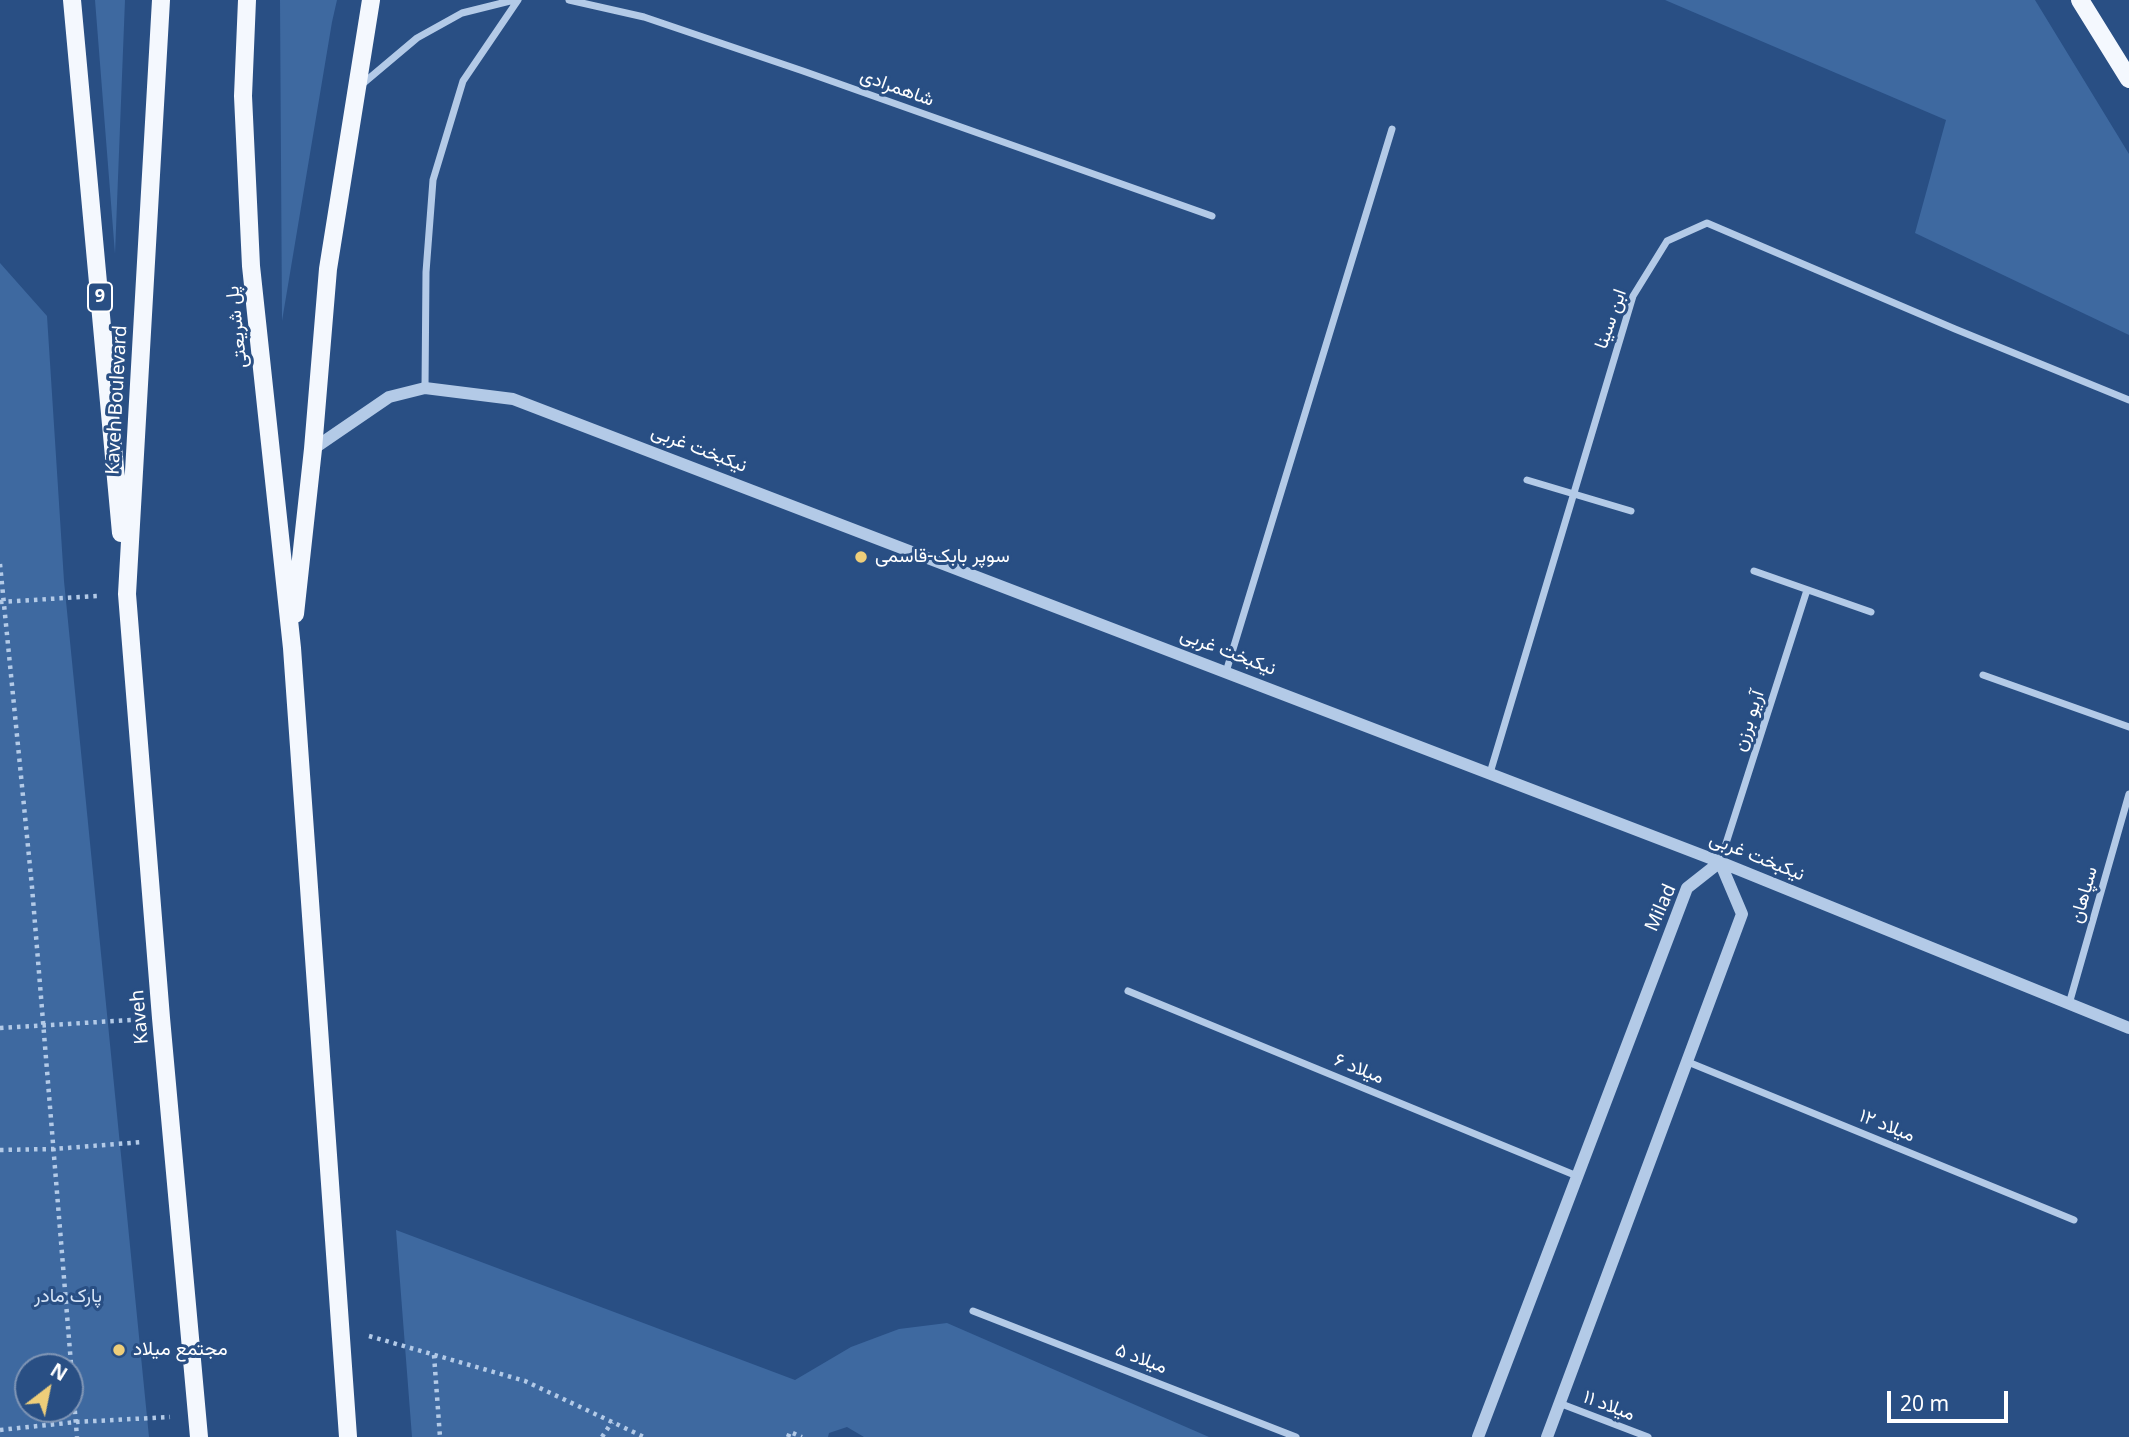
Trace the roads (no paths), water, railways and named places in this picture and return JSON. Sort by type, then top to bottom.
[{"type":"main road","name":"9","points":[[72,0],[127,594]]},
{"type":"main road","name":"Kaveh Boulevard","points":[[127,594],[161,0]]},
{"type":"main road","name":"پل شریعتی","points":[[247,0],[243,96],[251,266],[292,648]]},
{"type":"main road","points":[[348,1437],[338,1327],[292,648],[328,269],[371,0]]},
{"type":"main road","points":[[2080,0],[2129,79]]},
{"type":"main road","name":"Kaveh","points":[[127,594],[161,1018],[199,1437]]},
{"type":"street","points":[[357,89],[417,38],[440,25],[462,13],[516,0]]},
{"type":"street","points":[[425,388],[426,271],[433,180],[463,81],[516,0]]},
{"type":"street","name":"شاهمرادی","points":[[569,0],[644,17],[1212,216]]},
{"type":"street","points":[[1226,672],[1392,129]]},
{"type":"street","name":"ابن سینا","points":[[1490,773],[1633,296],[1667,241],[1707,223],[2129,400]]},
{"type":"street","name":"نیکبخت غربی","points":[[313,449],[389,397],[425,388],[513,399],[1720,862],[2129,1028]]},
{"type":"street","points":[[1527,480],[1632,511]]},
{"type":"street","points":[[1754,571],[1871,612]]},
{"type":"street","name":"آریو برزن","points":[[1720,862],[1808,590]]},
{"type":"street","points":[[1983,675],[2129,727]]},
{"type":"street","name":"سپاهان","points":[[2068,1004],[2129,794]]},
{"type":"street","points":[[1547,1437],[1742,914],[1720,862]]},
{"type":"street","name":"Milad","points":[[1478,1437],[1687,888],[1720,862]]},
{"type":"street","name":"میلاد ۶","points":[[1128,991],[1577,1176]]},
{"type":"street","name":"میلاد ۱۲","points":[[1688,1062],[2074,1220]]},
{"type":"street","name":"میلاد ۵","points":[[974,1311],[1296,1437]]},
{"type":"street","name":"میلاد ۱۱","points":[[1559,1404],[1648,1437]]},
{"type":"place","name":"سوپر بابک-قاسمی","points":[[861,557]]},
{"type":"place","name":"مجتمع میلاد","points":[[119,1350]]},
{"type":"park label","name":"پارک مادر","points":[[68,1297]]}]
